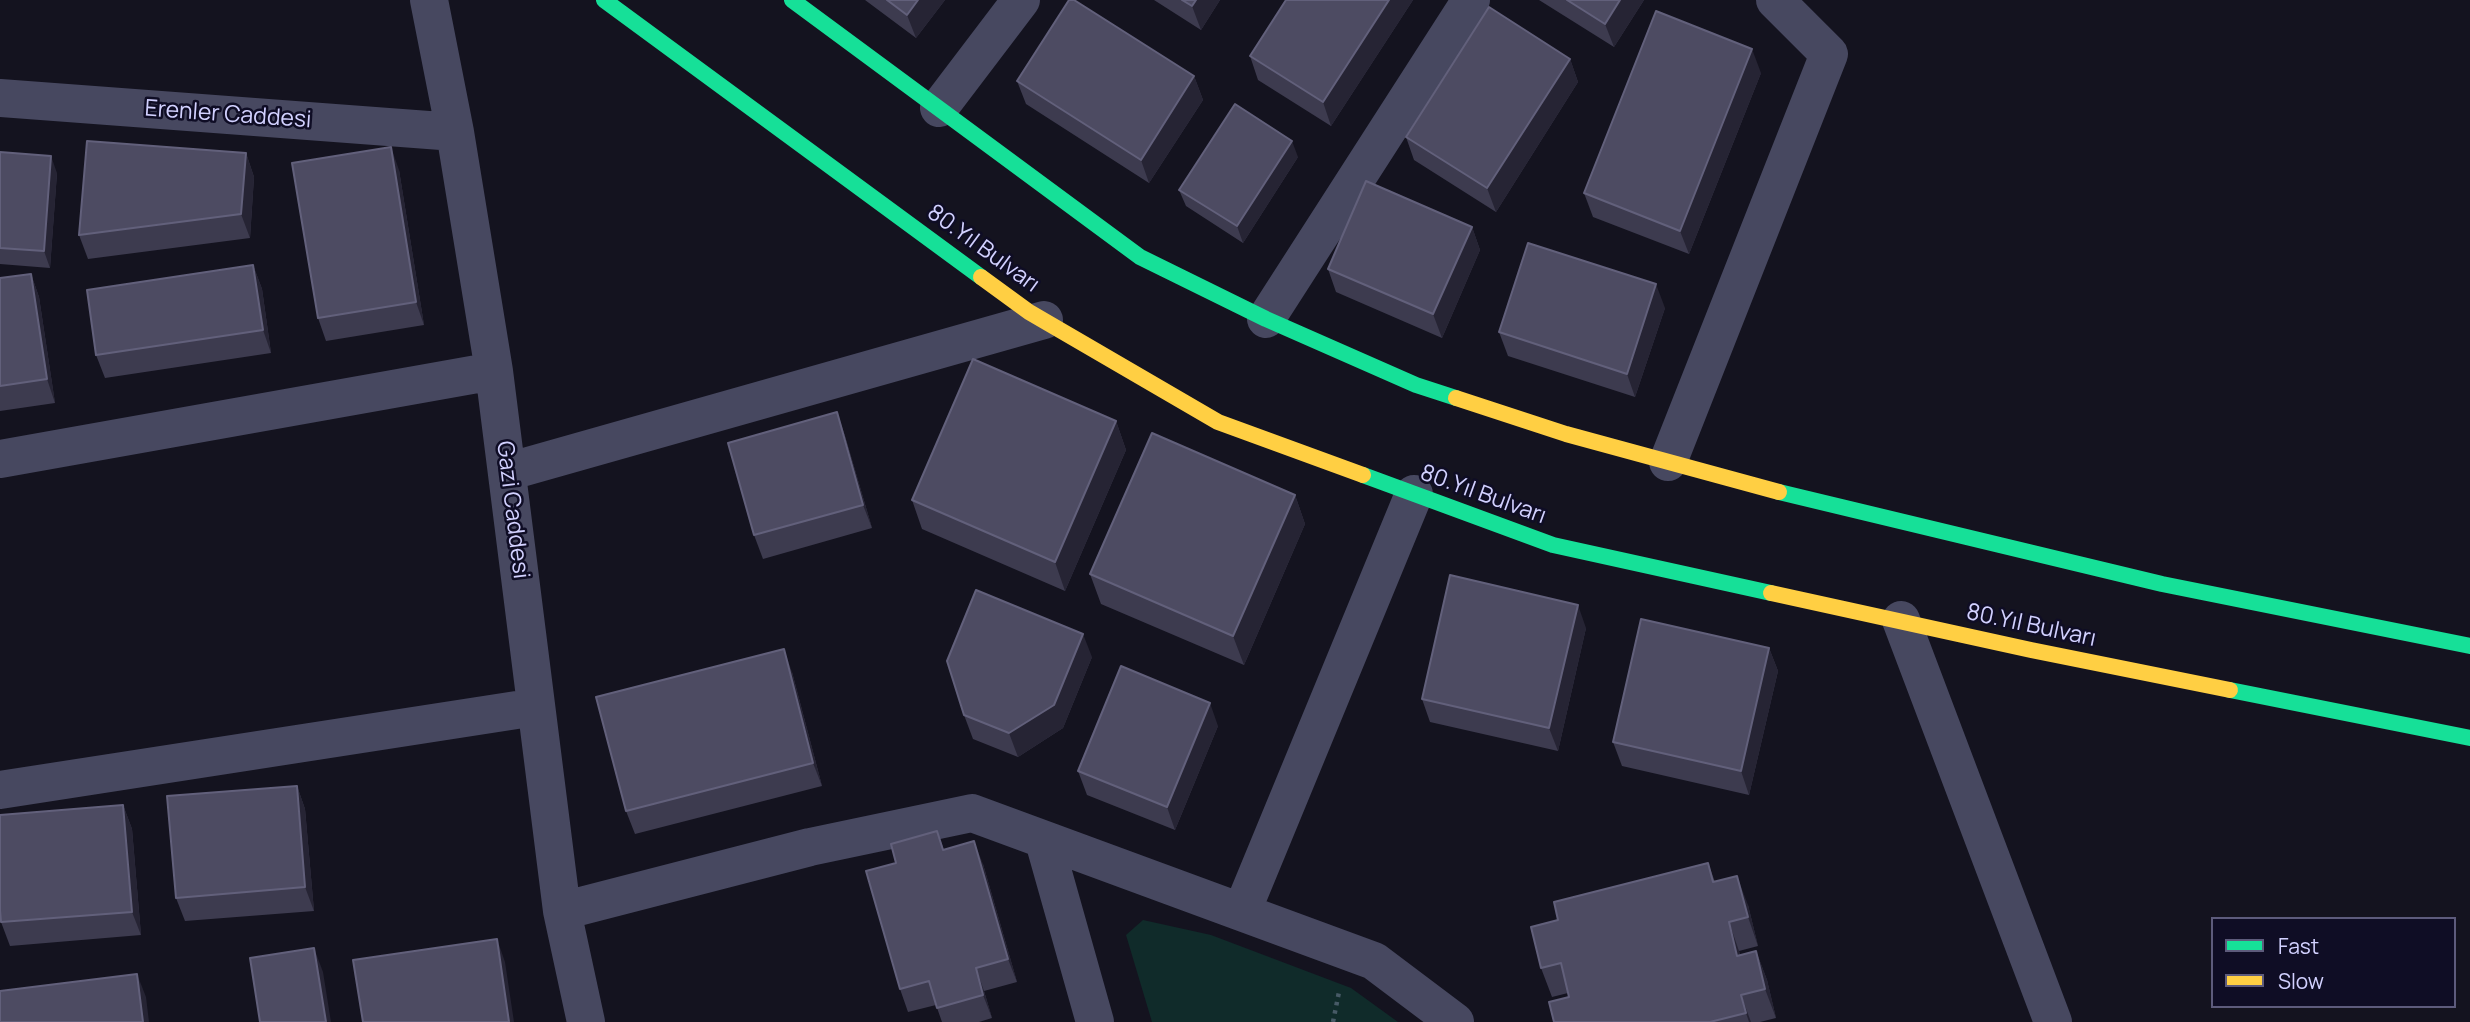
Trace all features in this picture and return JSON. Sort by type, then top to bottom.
[{"type":"street","name":"Gazi Caddesi","points":[[429,0],[455,132],[494,371],[562,911],[586,1022]]},
{"type":"street","name":"80.Yıl Bulvarı","points":[[604,0],[1029,312],[1218,422],[1553,545],[2031,650],[2470,738]]},
{"type":"street","points":[[792,0],[1140,257],[1266,319],[1416,385],[1566,433],[1784,493],[2162,584],[2470,646]]},
{"type":"street","points":[[939,108],[1021,0]]},
{"type":"street","points":[[1266,319],[1471,0]]},
{"type":"street","points":[[1668,461],[1829,54],[1775,0]]},
{"type":"street","name":"Erenler Caddesi","points":[[0,98],[455,132]]},
{"type":"street","points":[[507,472],[1044,320]]},
{"type":"street","points":[[0,459],[494,371]]},
{"type":"street","points":[[1242,911],[1414,494]]},
{"type":"street","points":[[1901,620],[2053,1022]]},
{"type":"street","points":[[0,790],[536,707]]},
{"type":"street","points":[[562,911],[810,847],[971,813],[1374,961],[1455,1022]]},
{"type":"street","points":[[1044,841],[1095,1022]]},
{"type":"green space","points":[[1143,920],[1211,935],[1351,988],[1398,1022],[1152,1022],[1126,935]]},
{"type":"building","points":[[887,0],[918,0],[907,15]]},
{"type":"building","points":[[1069,0],[1074,0],[1194,76],[1141,160],[1017,81]]},
{"type":"building","points":[[1182,0],[1196,0],[1192,6]]},
{"type":"building","points":[[1286,0],[1389,0],[1323,102],[1250,56]]},
{"type":"building","points":[[1567,0],[1620,0],[1605,24]]},
{"type":"building","points":[[1489,7],[1570,59],[1487,188],[1406,137]]},
{"type":"building","points":[[1656,11],[1752,49],[1680,231],[1584,193]]},
{"type":"building","points":[[1235,104],[1292,141],[1237,226],[1179,190]]},
{"type":"building","points":[[87,141],[246,153],[241,214],[79,235]]},
{"type":"building","points":[[391,147],[416,302],[318,318],[292,163]]},
{"type":"building","points":[[0,152],[51,156],[44,251],[0,248]]},
{"type":"building","points":[[1366,181],[1472,227],[1433,314],[1328,269]]},
{"type":"building","points":[[1528,243],[1656,284],[1627,374],[1499,332]]},
{"type":"building","points":[[253,265],[263,330],[96,355],[87,290]]},
{"type":"building","points":[[31,274],[47,379],[0,386],[0,278]]},
{"type":"building","points":[[973,359],[1116,421],[1055,562],[912,500]]},
{"type":"building","points":[[837,412],[863,505],[754,535],[728,443]]},
{"type":"building","points":[[1152,433],[1295,495],[1233,636],[1090,574]]},
{"type":"building","points":[[1450,575],[1578,605],[1549,728],[1422,699]]},
{"type":"building","points":[[976,590],[1083,634],[1054,705],[1009,733],[964,715],[947,661]]},
{"type":"building","points":[[1641,619],[1769,648],[1741,771],[1613,742]]},
{"type":"building","points":[[784,649],[813,763],[626,811],[596,697]]},
{"type":"building","points":[[1121,666],[1210,703],[1167,807],[1078,771]]},
{"type":"building","points":[[297,786],[305,887],[176,898],[167,796]]},
{"type":"building","points":[[123,805],[132,912],[1,922],[0,815]]},
{"type":"building","points":[[937,831],[943,850],[974,841],[1008,959],[976,968],[983,995],[937,1008],[929,981],[900,989],[866,871],[896,863],[891,844]]},
{"type":"building","points":[[1708,863],[1713,882],[1737,876],[1748,917],[1729,922],[1737,956],[1756,951],[1765,989],[1741,995],[1746,1013],[1710,1022],[1554,1022],[1549,1002],[1569,997],[1561,963],[1541,968],[1531,927],[1558,920],[1554,902]]},
{"type":"building","points":[[497,939],[509,1022],[363,1022],[353,960]]},
{"type":"building","points":[[314,948],[326,1022],[260,1022],[250,958]]},
{"type":"building","points":[[137,974],[143,1022],[0,1022],[0,991]]},
{"type":"traffic: fast","points":[[604,0],[981,277]]},
{"type":"traffic: fast","points":[[792,0],[1140,257],[1266,319],[1416,385],[1456,398]]},
{"type":"traffic: fast","points":[[1363,475],[1553,545],[1771,593]]},
{"type":"traffic: fast","points":[[1779,492],[2162,584],[2470,646]]},
{"type":"traffic: fast","points":[[2230,690],[2470,738]]},
{"type":"traffic: slow","points":[[981,277],[1029,312],[1218,422],[1363,475]]},
{"type":"traffic: slow","points":[[1456,398],[1566,434],[1779,492]]},
{"type":"traffic: slow","points":[[1771,593],[2230,690]]}]
